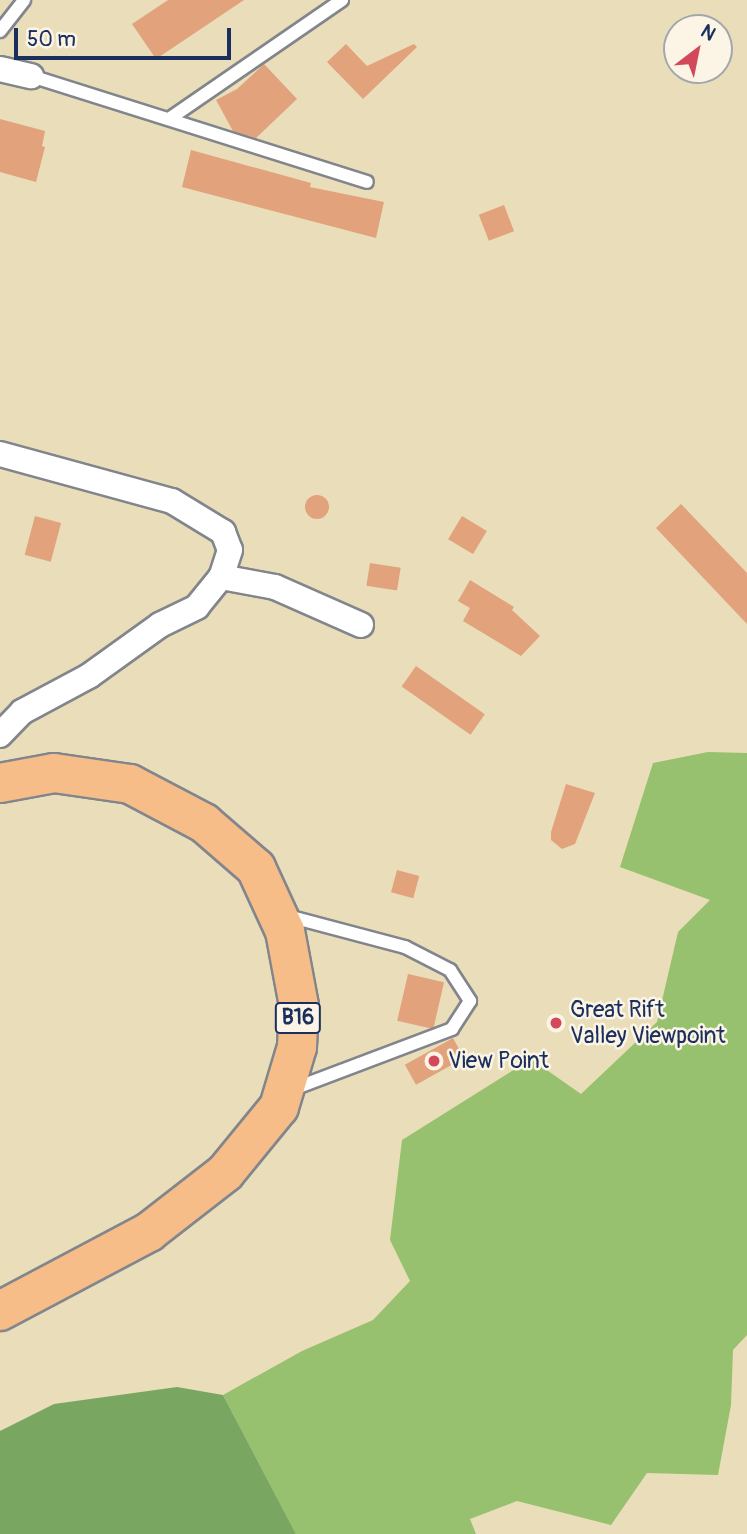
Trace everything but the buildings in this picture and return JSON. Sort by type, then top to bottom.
[{"type":"main road","name":"B16","points":[[0,783],[54,773],[130,783],[204,823],[256,868],[285,931],[299,1006],[297,1047],[279,1107],[225,1172],[149,1231],[0,1311]]},
{"type":"street","points":[[0,69],[31,76]]},
{"type":"street","points":[[0,454],[172,501],[223,532],[230,550],[221,577],[197,607],[160,625],[89,676],[22,712],[0,735]]},
{"type":"street","points":[[221,577],[275,587],[361,625]]},
{"type":"lane","points":[[0,32],[24,0]]},
{"type":"lane","points":[[169,120],[342,0]]},
{"type":"lane","points":[[31,76],[367,182]]},
{"type":"lane","points":[[277,913],[405,947],[450,970],[470,1001],[452,1029],[283,1093]]},
{"type":"green space","points":[[708,752],[747,753],[747,1335],[733,1350],[731,1405],[718,1475],[647,1473],[611,1525],[517,1501],[470,1519],[476,1534],[296,1534],[223,1395],[302,1351],[373,1320],[410,1281],[390,1240],[402,1140],[531,1059],[581,1094],[657,1022],[678,932],[710,900],[620,867],[653,763]]},
{"type":"green space","points":[[177,1387],[223,1395],[296,1534],[0,1534],[0,1431],[54,1404]]},
{"type":"place","name":"Great Rift Valley Viewpoint","points":[[556,1023]]},
{"type":"place","name":"View Point","points":[[434,1061]]}]
